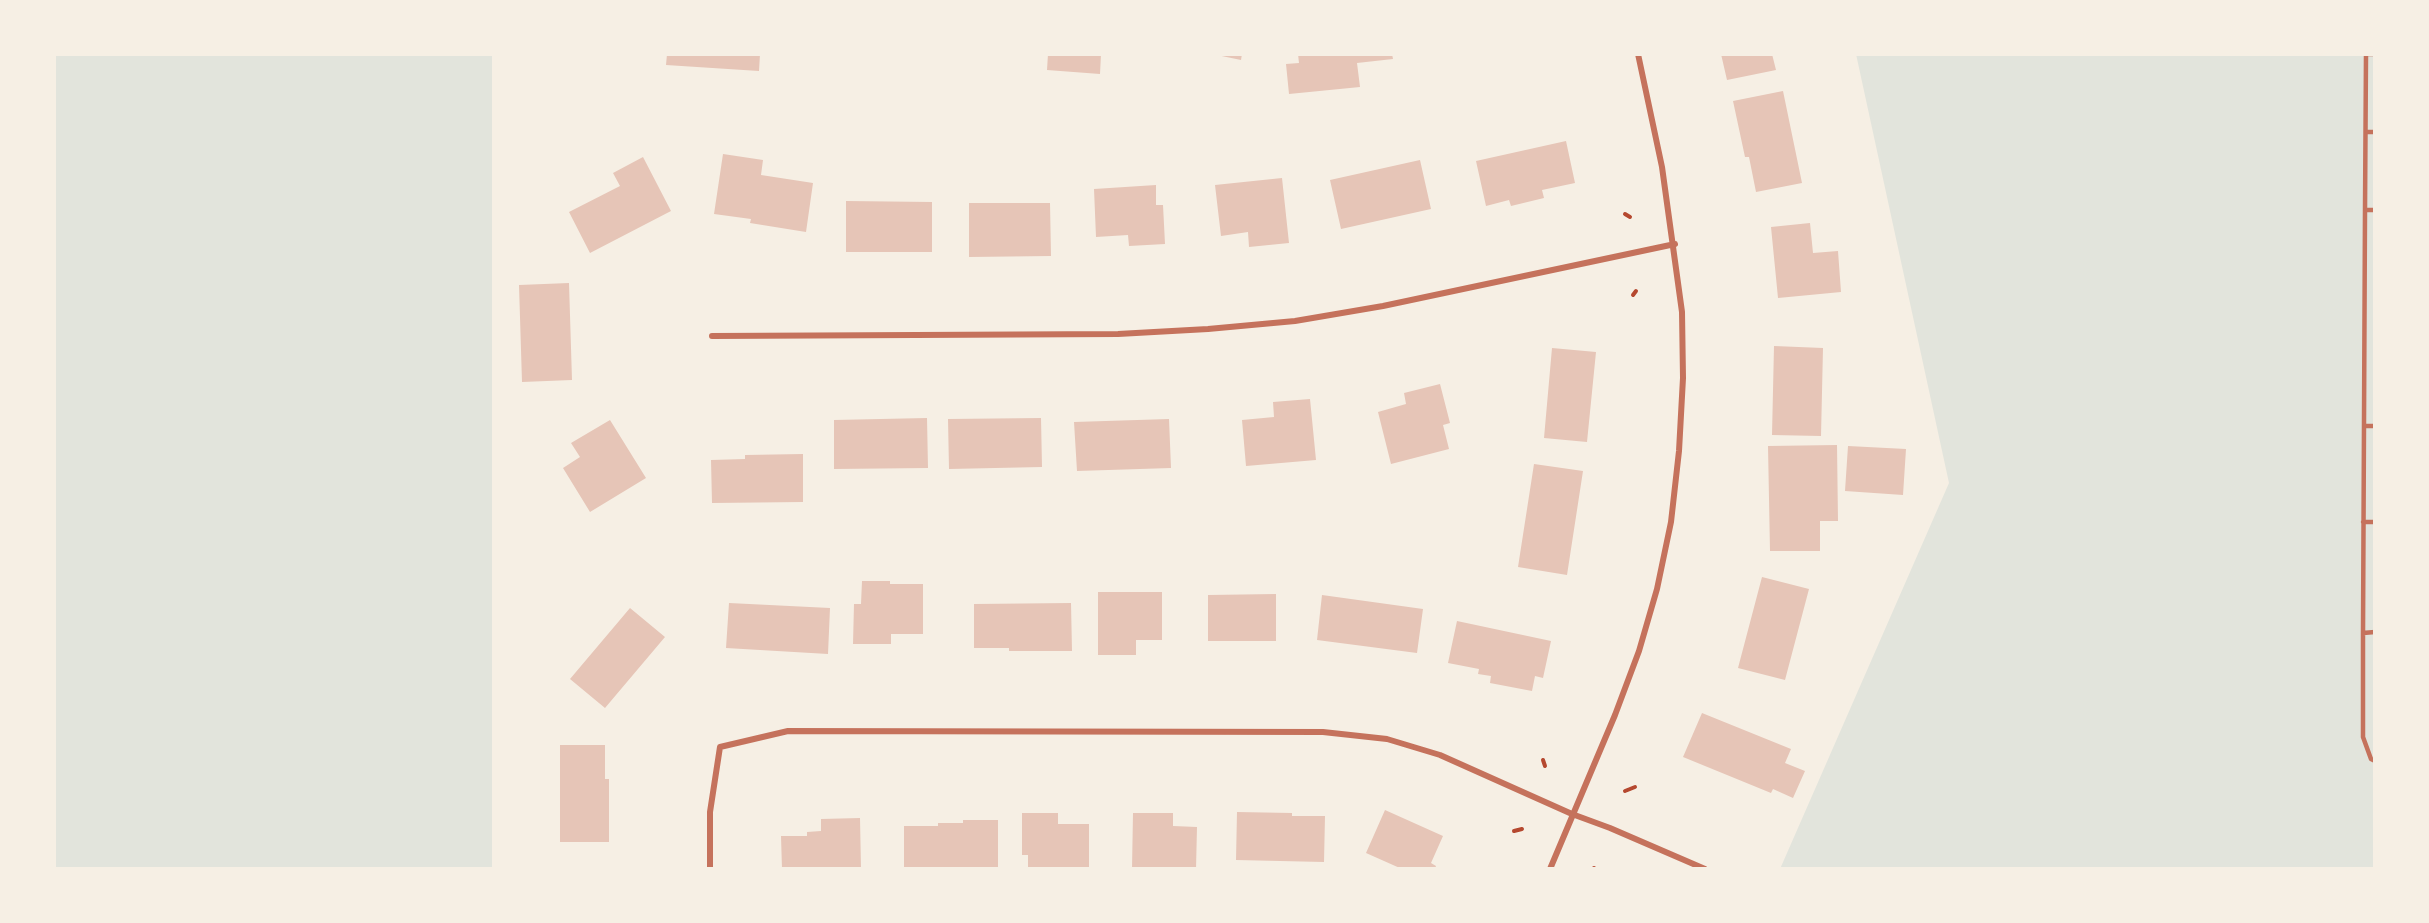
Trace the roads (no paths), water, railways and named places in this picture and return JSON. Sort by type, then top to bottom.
[{"type":"street","points":[[1550,869],[1615,715],[1639,651],[1658,589],[1671,522],[1679,451],[1683,378],[1682,312],[1662,167],[1638,54]]},
{"type":"street","points":[[712,336],[1118,334],[1295,321],[1383,306],[1674,244]]},
{"type":"street","points":[[710,869],[710,812],[720,747],[788,731],[1323,732],[1387,739],[1440,755],[1572,814],[1705,869]]},
{"type":"lane","points":[[2375,54],[2366,54],[2362,737],[2371,759],[2375,761]]},
{"type":"lane","points":[[2366,132],[2375,132]]},
{"type":"lane","points":[[2365,210],[2375,210]]},
{"type":"lane","points":[[2364,426],[2375,426]]},
{"type":"lane","points":[[2363,522],[2375,522]]},
{"type":"lane","points":[[2363,633],[2375,632]]}]
